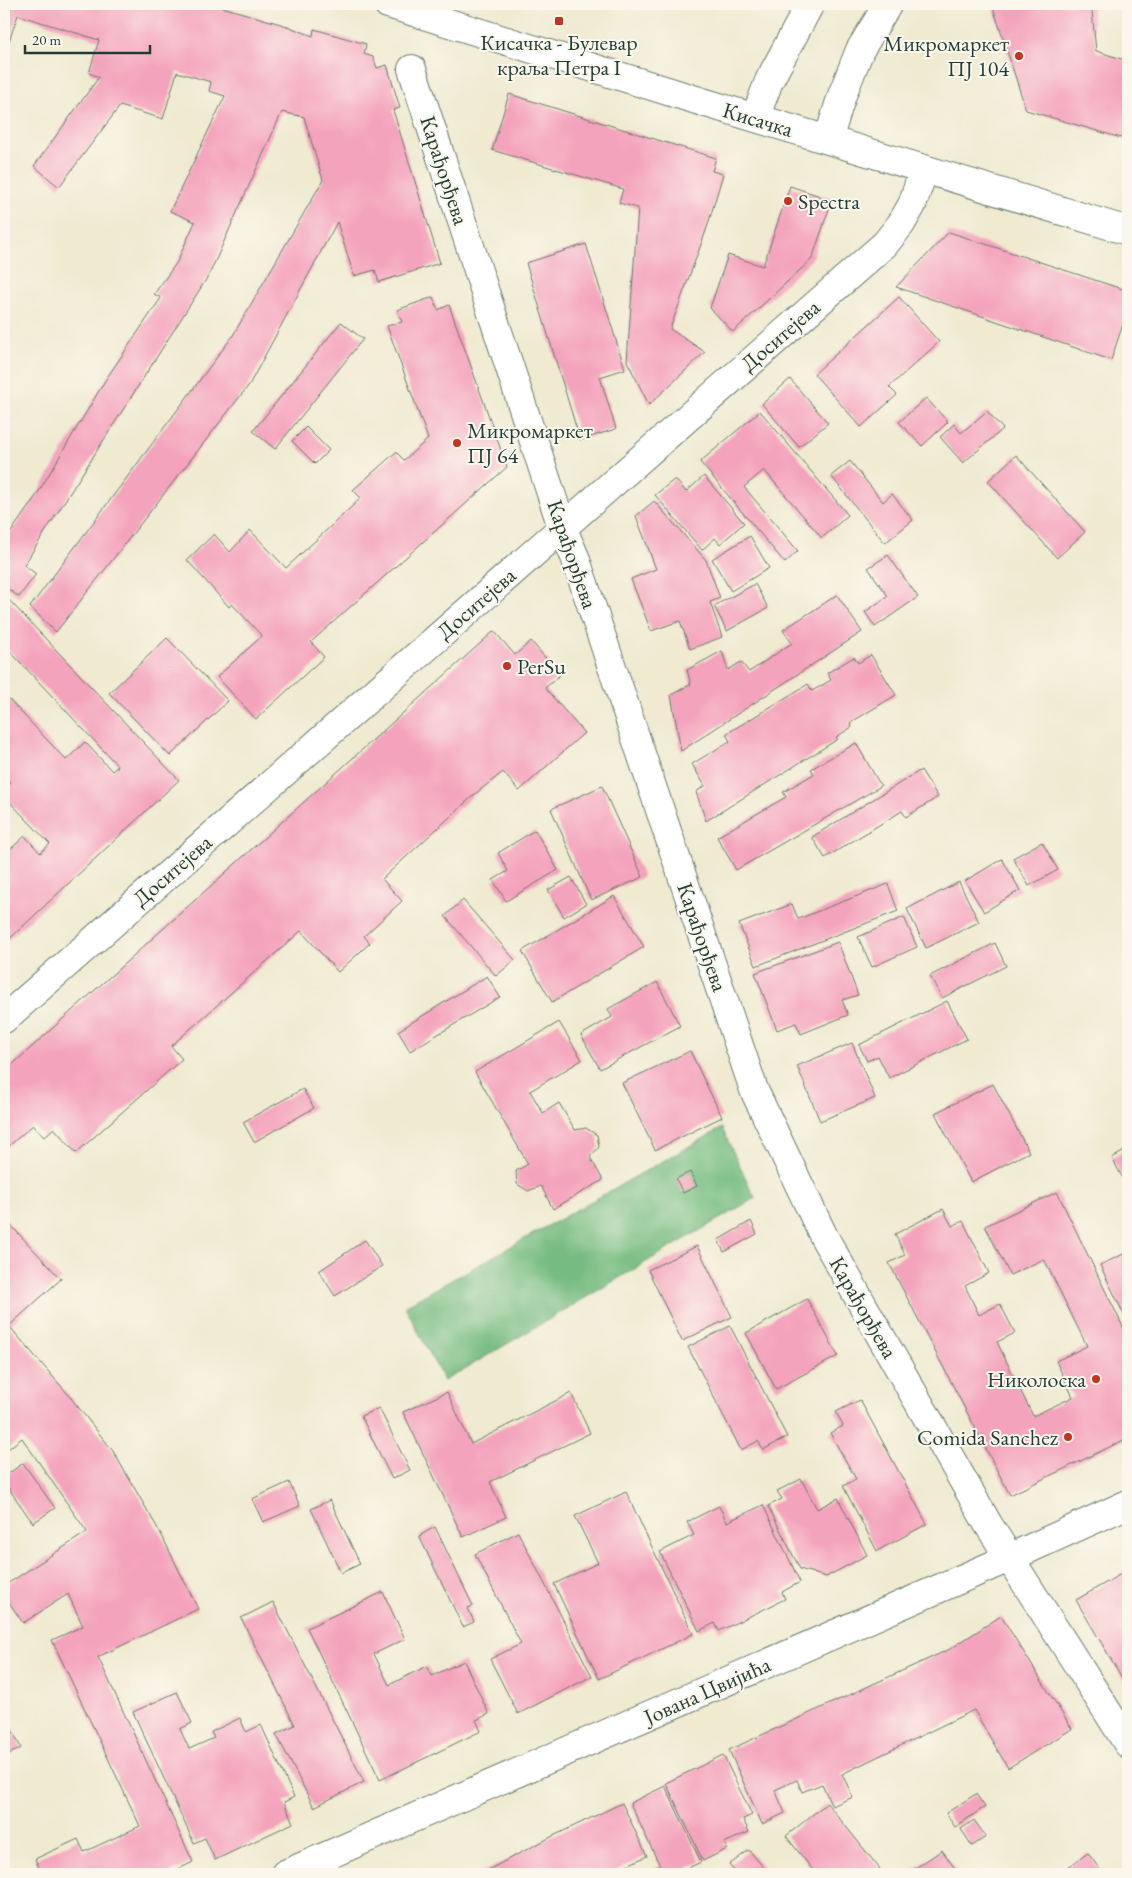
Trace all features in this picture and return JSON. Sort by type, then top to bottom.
[{"type":"street","name":"Кисачка","points":[[388,4],[1128,231]]},
{"type":"street","points":[[755,118],[769,81],[810,4]]},
{"type":"street","points":[[828,140],[842,95],[860,50],[888,4]]},
{"type":"street","name":"Карађорђева","points":[[412,69],[562,527],[575,557],[754,1090],[824,1237],[983,1516],[1128,1744]]},
{"type":"street","name":"Доситејева","points":[[4,1019],[884,244],[901,224],[912,205],[924,169]]},
{"type":"street","name":"Јована Цвијића","points":[[285,1874],[1009,1558],[1128,1504]]},
{"type":"green space","points":[[722,1128],[755,1198],[444,1381],[405,1306]]},
{"type":"building","points":[[4,4],[212,4],[284,25],[313,36],[314,29],[366,44],[364,54],[373,57],[377,68],[387,65],[400,108],[393,110],[440,263],[379,282],[375,270],[354,276],[337,222],[249,385],[56,632],[30,607],[232,337],[323,180],[304,117],[282,112],[209,275],[24,565],[36,574],[19,597],[4,586],[4,542],[36,496],[106,379],[161,298],[154,294],[177,262],[195,222],[170,211],[225,96],[209,91],[211,82],[177,72],[163,119],[120,106],[59,187],[34,166],[99,77],[89,73],[99,40],[18,15],[5,53]]},
{"type":"building","points":[[992,4],[1097,4],[1092,11],[1096,51],[1128,61],[1128,140],[1026,110]]},
{"type":"building","points":[[509,94],[716,158],[712,171],[723,174],[707,228],[670,329],[705,352],[649,405],[627,361],[638,208],[619,203],[623,189],[492,150]]},
{"type":"building","points":[[790,186],[832,200],[812,259],[733,332],[710,308],[728,255],[763,266]]},
{"type":"building","points":[[949,232],[1128,291],[1128,309],[1111,360],[896,287]]},
{"type":"building","points":[[586,244],[625,369],[600,377],[616,429],[580,440],[526,263]]},
{"type":"building","points":[[433,297],[438,310],[449,305],[507,467],[311,642],[324,657],[256,719],[217,677],[262,636],[232,604],[229,607],[187,560],[214,534],[230,552],[250,530],[286,568],[361,498],[353,490],[396,452],[404,460],[428,439],[387,326],[402,322],[397,310]]},
{"type":"building","points":[[899,297],[939,342],[889,387],[897,395],[861,427],[814,374]]},
{"type":"building","points":[[341,322],[363,339],[275,449],[253,431]]},
{"type":"building","points":[[790,379],[828,423],[799,447],[762,404]]},
{"type":"building","points":[[926,398],[948,422],[922,446],[899,422]]},
{"type":"building","points":[[760,411],[848,515],[822,538],[764,470],[744,487],[798,551],[785,563],[700,462]]},
{"type":"building","points":[[987,411],[1003,429],[963,463],[940,437],[954,424],[961,433]]},
{"type":"building","points":[[306,427],[329,450],[315,464],[292,441]]},
{"type":"building","points":[[1016,455],[1085,532],[1057,558],[988,481]]},
{"type":"building","points":[[850,461],[883,502],[892,494],[913,520],[885,543],[831,476]]},
{"type":"building","points":[[704,476],[744,523],[720,544],[715,538],[702,550],[655,495],[675,479],[686,492]]},
{"type":"building","points":[[654,501],[706,560],[720,598],[710,602],[722,637],[690,649],[680,621],[651,631],[631,579],[656,569],[636,516]]},
{"type":"building","points":[[750,536],[769,568],[731,591],[712,559]]},
{"type":"building","points":[[888,555],[918,597],[875,627],[865,612],[888,596],[868,568]]},
{"type":"building","points":[[755,584],[768,608],[727,631],[714,606]]},
{"type":"building","points":[[837,595],[862,632],[681,751],[671,695],[691,684],[687,670],[722,651],[728,670],[741,662],[749,672],[792,643],[783,630]]},
{"type":"building","points":[[7,598],[179,780],[4,944],[4,855],[25,836],[40,853],[50,844],[4,796],[4,790],[11,783],[4,776],[4,694],[66,760],[85,742],[112,771],[118,766],[4,645],[4,601]]},
{"type":"building","points":[[494,631],[515,655],[531,641],[560,675],[545,688],[584,733],[519,791],[503,772],[475,794],[382,879],[402,901],[364,936],[370,943],[338,972],[301,931],[171,1046],[182,1059],[76,1153],[54,1128],[44,1137],[33,1125],[4,1150],[4,1072]]},
{"type":"building","points":[[167,638],[228,701],[170,756],[109,693]]},
{"type":"building","points":[[871,655],[896,695],[850,723],[852,727],[836,737],[838,739],[706,821],[696,792],[705,786],[692,764],[730,741],[726,734],[808,684],[812,691],[831,680],[827,673],[854,657],[858,663]]},
{"type":"building","points":[[856,743],[881,786],[736,870],[717,837],[786,797],[783,792],[814,774],[811,769]]},
{"type":"building","points":[[921,770],[938,797],[906,817],[902,811],[825,858],[812,837]]},
{"type":"building","points":[[602,786],[643,877],[591,900],[551,809]]},
{"type":"building","points":[[535,830],[558,870],[506,901],[493,880],[508,871],[498,853]]},
{"type":"building","points":[[1042,842],[1058,870],[1029,886],[1013,858]]},
{"type":"building","points":[[1002,859],[1020,890],[984,912],[965,881]]},
{"type":"building","points":[[571,877],[586,904],[564,917],[548,890]]},
{"type":"building","points":[[959,882],[979,922],[926,948],[907,909]]},
{"type":"building","points":[[888,884],[898,911],[756,966],[739,924],[792,904],[798,919]]},
{"type":"building","points":[[614,896],[644,947],[552,1002],[522,951]]},
{"type":"building","points":[[463,900],[515,960],[496,976],[445,916]]},
{"type":"building","points":[[904,917],[917,947],[872,967],[858,937]]},
{"type":"building","points":[[838,942],[858,995],[842,1000],[848,1015],[801,1034],[796,1023],[777,1030],[755,973]]},
{"type":"building","points":[[995,943],[1006,966],[942,998],[930,976]]},
{"type":"building","points":[[487,976],[500,997],[410,1051],[398,1031]]},
{"type":"building","points":[[657,982],[680,1026],[600,1069],[581,1035],[612,1017],[608,1009]]},
{"type":"building","points":[[947,1001],[967,1039],[889,1078],[878,1056],[867,1061],[859,1045]]},
{"type":"building","points":[[559,1022],[582,1060],[530,1091],[543,1113],[559,1103],[575,1130],[586,1128],[597,1135],[599,1147],[590,1157],[603,1180],[553,1209],[541,1186],[528,1191],[517,1184],[516,1171],[528,1164],[475,1072]]},
{"type":"building","points":[[852,1043],[875,1098],[820,1121],[797,1066]]},
{"type":"building","points":[[690,1051],[722,1117],[655,1150],[622,1083]]},
{"type":"building","points":[[993,1084],[1029,1152],[971,1182],[935,1113]]},
{"type":"building","points":[[303,1089],[314,1108],[254,1142],[243,1122]]},
{"type":"building","points":[[1128,1149],[1128,1188],[1112,1158]]},
{"type":"building","points":[[690,1172],[697,1186],[683,1193],[676,1179]]},
{"type":"building","points":[[1057,1192],[1128,1337],[1128,1438],[1010,1495],[889,1263],[905,1255],[895,1234],[943,1209],[952,1226],[963,1221],[989,1273],[965,1286],[979,1315],[1000,1304],[1015,1333],[997,1342],[1033,1416],[1073,1397],[1056,1361],[1087,1346],[1044,1259],[1010,1275],[985,1226]]},
{"type":"building","points":[[4,1218],[61,1279],[9,1326],[67,1393],[113,1451],[161,1534],[198,1609],[98,1657],[193,1862],[168,1874],[42,1874],[35,1859],[78,1839],[84,1852],[140,1826],[52,1640],[83,1626],[68,1594],[23,1623],[4,1595],[4,1586],[87,1532],[22,1438],[4,1452]]},
{"type":"building","points":[[751,1221],[757,1234],[724,1252],[718,1240]]},
{"type":"building","points":[[365,1240],[382,1266],[335,1296],[319,1271]]},
{"type":"building","points":[[697,1246],[732,1317],[682,1341],[648,1270]]},
{"type":"building","points":[[1128,1252],[1128,1323],[1100,1265]]},
{"type":"building","points":[[807,1299],[838,1356],[776,1389],[746,1333]]},
{"type":"building","points":[[730,1326],[787,1437],[763,1450],[758,1441],[741,1450],[688,1347]]},
{"type":"building","points":[[447,1392],[471,1444],[571,1393],[590,1433],[490,1482],[506,1517],[463,1537],[403,1412]]},
{"type":"building","points":[[860,1400],[927,1524],[877,1551],[843,1486],[856,1479],[830,1433],[843,1426],[836,1412]]},
{"type":"building","points":[[379,1408],[410,1470],[392,1479],[361,1416]]},
{"type":"building","points":[[23,1463],[55,1508],[33,1523],[4,1482],[4,1477]]},
{"type":"building","points":[[801,1479],[817,1509],[838,1498],[867,1555],[826,1577],[800,1569],[768,1506],[782,1499],[777,1491]]},
{"type":"building","points":[[289,1482],[300,1506],[263,1522],[252,1499]]},
{"type":"building","points":[[626,1492],[693,1634],[599,1679],[554,1584],[598,1563],[575,1516]]},
{"type":"building","points":[[330,1500],[360,1564],[341,1573],[311,1509]]},
{"type":"building","points":[[763,1505],[800,1582],[782,1592],[785,1599],[719,1631],[715,1623],[699,1631],[660,1552],[694,1535],[687,1522],[719,1506],[727,1522]]},
{"type":"building","points":[[435,1527],[473,1606],[468,1608],[474,1622],[463,1627],[419,1536]]},
{"type":"building","points":[[518,1532],[592,1676],[518,1714],[490,1659],[521,1644],[475,1554]]},
{"type":"building","points":[[1128,1570],[1128,1688],[1076,1600]]},
{"type":"building","points":[[383,1592],[405,1639],[374,1654],[389,1685],[427,1666],[432,1676],[464,1661],[489,1714],[476,1720],[481,1731],[380,1780],[307,1628]]},
{"type":"building","points":[[273,1602],[364,1782],[314,1807],[276,1734],[295,1725],[241,1618]]},
{"type":"building","points":[[1001,1616],[1072,1729],[1008,1768],[974,1710],[842,1774],[853,1797],[832,1806],[822,1784],[802,1792],[797,1780],[775,1790],[785,1813],[762,1824],[729,1750],[950,1649]]},
{"type":"building","points":[[177,1692],[192,1723],[180,1729],[189,1749],[214,1738],[211,1732],[240,1718],[246,1732],[261,1725],[294,1797],[284,1802],[293,1823],[215,1860],[205,1838],[194,1843],[133,1712]]},
{"type":"building","points":[[4,1713],[21,1748],[4,1757]]},
{"type":"building","points":[[723,1755],[752,1815],[743,1819],[749,1832],[724,1843],[727,1849],[703,1861],[666,1783]]},
{"type":"building","points":[[665,1786],[701,1862],[675,1874],[655,1874],[652,1870],[660,1866],[630,1803]]},
{"type":"building","points":[[976,1794],[985,1807],[955,1827],[946,1813]]},
{"type":"building","points":[[622,1803],[647,1856],[608,1874],[480,1874],[549,1838]]},
{"type":"building","points":[[827,1803],[880,1869],[874,1874],[816,1874],[786,1836]]},
{"type":"building","points":[[974,1820],[986,1837],[972,1846],[961,1829]]},
{"type":"building","points":[[749,1850],[769,1874],[737,1874],[729,1865]]},
{"type":"building","points":[[942,1850],[958,1873],[907,1874]]},
{"type":"building","points":[[1088,1853],[1103,1874],[1058,1874]]},
{"type":"place","name":"Кисачка - Булевар краља Петра I","points":[[559,21]]},
{"type":"place","name":"Микромаркет ПЈ 104","points":[[1019,56]]},
{"type":"place","name":"Spectra","points":[[788,201]]},
{"type":"place","name":"Микромаркет ПЈ 64","points":[[457,443]]},
{"type":"place","name":"PerSu","points":[[507,666]]},
{"type":"place","name":"Николоска","points":[[1096,1379]]},
{"type":"place","name":"Comida Sanchez","points":[[1068,1437]]}]
